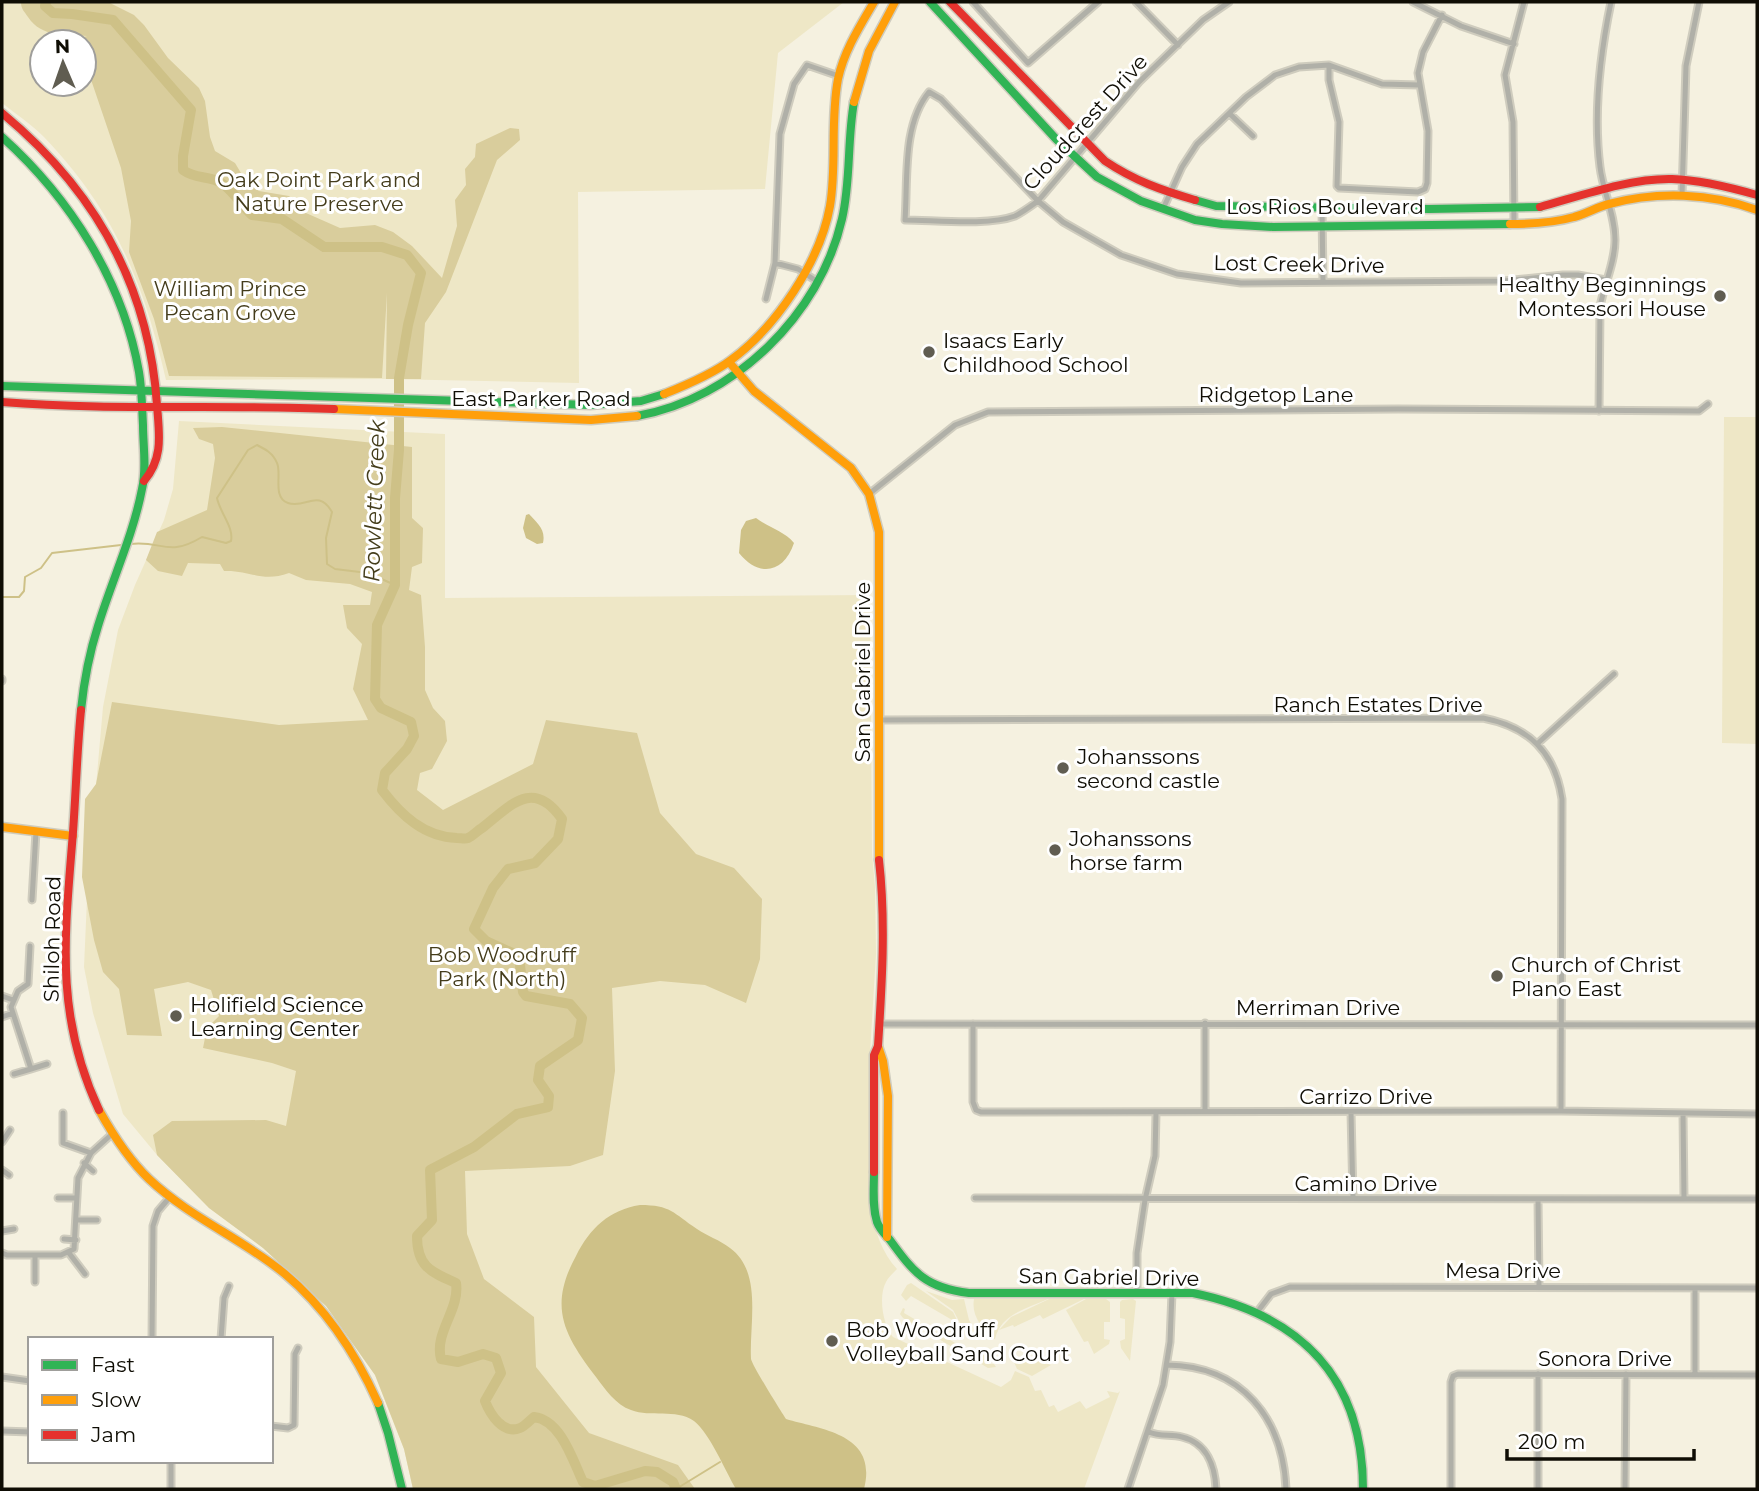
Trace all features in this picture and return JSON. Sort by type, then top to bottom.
[{"type":"main road","name":"East Parker Road","points":[[2,386],[590,405],[641,401],[697,380],[729,362],[747,347],[774,319],[805,273],[829,210],[834,176],[835,99],[839,76],[851,43],[874,2]]},
{"type":"main road","name":"East Parker Road","points":[[2,402],[64,407],[158,405],[300,408],[591,420],[634,417],[664,410],[705,395],[738,374],[781,334],[818,282],[843,216],[853,102],[863,63],[895,2]]},
{"type":"main road","name":"Los Rios Boulevard","points":[[930,2],[1074,156],[1097,177],[1121,192],[1195,220],[1222,225],[1273,227],[1555,222],[1609,204],[1647,197],[1682,195],[1732,201],[1757,210]]},
{"type":"main road","name":"Los Rios Boulevard","points":[[950,2],[1105,161],[1128,176],[1169,193],[1216,206],[1514,208],[1559,203],[1645,181],[1682,180],[1718,184],[1757,195]]},
{"type":"main road","name":"Shiloh Road","points":[[2,113],[56,163],[78,190],[107,234],[129,277],[149,339],[158,390],[158,462],[144,481]]},
{"type":"main road","name":"Shiloh Road","points":[[2,137],[45,179],[93,247],[121,307],[139,369],[141,390],[144,481],[132,532],[100,615],[86,671],[67,910],[67,1004],[80,1065],[93,1099],[112,1134],[136,1165],[170,1197],[255,1249],[299,1286],[342,1335],[360,1363],[379,1403],[395,1452],[402,1489]]},
{"type":"main road","name":"San Gabriel Drive","points":[[729,362],[754,391],[851,468],[869,494],[879,533],[879,856],[883,892],[883,962],[878,1045],[883,1055],[887,1091],[887,1237],[912,1272],[949,1291],[1172,1293],[1217,1296],[1258,1311],[1309,1346],[1335,1380],[1347,1401],[1361,1445],[1363,1489]]},
{"type":"main road","points":[[659,396],[664,410]]},
{"type":"main road","points":[[590,405],[591,420]]},
{"type":"main road","points":[[2,827],[73,836]]},
{"type":"street","points":[[973,2],[1028,64],[1098,2]]},
{"type":"street","points":[[1136,2],[1178,45]]},
{"type":"street","name":"Cloudcrest Drive","points":[[905,220],[993,220],[1014,216],[1038,201],[1139,82],[1203,20],[1229,2]]},
{"type":"street","points":[[1413,2],[1461,26],[1514,44]]},
{"type":"street","points":[[1514,224],[1513,122],[1505,75],[1524,2]]},
{"type":"street","points":[[1599,411],[1600,307],[1613,261],[1615,241],[1599,158],[1599,91],[1603,43],[1611,2]]},
{"type":"street","points":[[1682,195],[1686,66],[1699,2]]},
{"type":"street","points":[[1329,65],[1329,80],[1339,122],[1337,186],[1418,192],[1425,190],[1428,131],[1418,73],[1423,52],[1442,15]]},
{"type":"street","points":[[766,299],[775,263],[780,134],[786,108],[794,84],[807,65],[839,76]]},
{"type":"street","points":[[1163,209],[1186,160],[1197,144],[1246,97],[1275,75],[1298,67],[1329,65],[1382,84],[1419,85]]},
{"type":"street","name":"Lost Creek Drive","points":[[905,220],[912,126],[929,92],[941,99],[1038,201],[1063,222],[1121,255],[1177,274],[1241,283],[1504,281],[1563,275],[1606,280]]},
{"type":"street","points":[[1230,114],[1253,136]]},
{"type":"street","points":[[1322,208],[1323,282]]},
{"type":"street","points":[[775,263],[783,263],[818,282]]},
{"type":"street","name":"Ridgetop Lane","points":[[869,494],[955,425],[988,412],[1356,409],[1699,411],[1708,404]]},
{"type":"street","points":[[1537,744],[1614,674]]},
{"type":"street","name":"Ranch Estates Drive","points":[[880,720],[1483,718],[1512,726],[1537,744],[1555,770],[1562,799],[1561,1111]]},
{"type":"street","points":[[32,900],[36,832]]},
{"type":"street","points":[[2,1017],[13,1006],[18,991],[28,984],[30,946]]},
{"type":"street","points":[[2,996],[13,1006],[31,1069]]},
{"type":"street","points":[[1205,1023],[1205,1111]]},
{"type":"street","name":"Merriman Drive","points":[[879,1024],[1757,1025]]},
{"type":"street","name":"Carrizo Drive","points":[[973,1024],[973,1102],[976,1110],[986,1113],[1561,1111],[1757,1114]]},
{"type":"street","points":[[14,1073],[47,1064]]},
{"type":"street","points":[[1351,1112],[1353,1198]]},
{"type":"street","points":[[63,1113],[63,1143],[91,1153]]},
{"type":"street","points":[[1137,1292],[1137,1253],[1155,1157],[1156,1113]]},
{"type":"street","points":[[1684,1114],[1684,1198]]},
{"type":"street","points":[[2,1142],[10,1130]]},
{"type":"street","points":[[2,1253],[61,1255],[69,1253],[75,1247],[78,1178],[91,1153],[112,1134]]},
{"type":"street","points":[[85,1163],[93,1171]]},
{"type":"street","points":[[2,1170],[9,1175]]},
{"type":"street","points":[[152,1337],[153,1226],[158,1211],[170,1197]]},
{"type":"street","points":[[58,1198],[76,1198]]},
{"type":"street","name":"Camino Drive","points":[[975,1198],[1757,1199]]},
{"type":"street","points":[[1538,1199],[1539,1286]]},
{"type":"street","points":[[76,1220],[97,1220]]},
{"type":"street","points":[[2,1231],[14,1230]]},
{"type":"street","points":[[64,1240],[76,1240]]},
{"type":"street","points":[[69,1253],[85,1274]]},
{"type":"street","points":[[35,1256],[35,1282]]},
{"type":"street","points":[[221,1337],[224,1298],[229,1286]]},
{"type":"street","name":"Mesa Drive","points":[[1258,1311],[1270,1294],[1290,1287],[1757,1288]]},
{"type":"street","points":[[1695,1288],[1695,1375]]},
{"type":"street","points":[[1128,1489],[1163,1385],[1172,1293]]},
{"type":"street","points":[[273,1426],[288,1428],[294,1425],[295,1354],[298,1348]]},
{"type":"street","points":[[1167,1365],[1209,1371],[1239,1387],[1251,1399],[1262,1412],[1279,1442],[1286,1489]]},
{"type":"street","name":"Sonora Drive","points":[[1451,1489],[1451,1382],[1453,1376],[1458,1374],[1757,1375]]},
{"type":"street","points":[[1538,1374],[1538,1489]]},
{"type":"street","points":[[1625,1489],[1626,1374]]},
{"type":"street","points":[[2,1377],[28,1381]]},
{"type":"street","points":[[2,1432],[28,1432]]},
{"type":"street","points":[[1149,1432],[1182,1437],[1199,1446],[1212,1462],[1216,1489]]},
{"type":"street","points":[[171,1463],[171,1489]]},
{"type":"green space","name":"Oak Point Park and Nature Preserve","points":[[2,2],[844,2],[778,53],[765,189],[578,192],[579,383],[386,379],[166,380],[148,311],[108,220],[68,164],[29,123],[2,103]]},
{"type":"green space","name":"William Prince Pecan Grove","points":[[21,2],[108,2],[134,15],[168,58],[199,88],[205,101],[210,137],[215,151],[235,163],[247,183],[259,191],[289,196],[306,213],[340,228],[375,225],[393,232],[412,246],[442,278],[457,226],[455,200],[466,185],[465,169],[475,157],[476,144],[510,128],[519,129],[520,140],[497,160],[446,292],[425,323],[421,379],[386,379],[387,293],[382,378],[169,376],[154,319],[129,252],[131,221],[121,168],[97,98],[98,28],[39,28]]},
{"type":"green space","points":[[1724,417],[1757,417],[1757,744],[1722,743]]},
{"type":"green space","name":"Bob Woodruff Park (North)","points":[[179,421],[445,434],[445,598],[870,595],[872,853],[876,954],[870,1053],[871,1210],[880,1241],[897,1269],[888,1279],[882,1295],[884,1318],[893,1337],[1001,1387],[1011,1380],[1015,1371],[1029,1377],[1035,1391],[1041,1390],[1049,1407],[1054,1405],[1058,1412],[1080,1401],[1086,1409],[1110,1397],[1107,1391],[1120,1391],[1084,1489],[413,1489],[404,1449],[375,1375],[326,1306],[263,1248],[209,1208],[157,1155],[123,1114],[93,1013],[84,967],[88,876],[103,707],[118,630],[164,520],[173,489]]},
{"type":"green space","points":[[222,427],[412,447],[412,518],[423,528],[422,563],[412,567],[409,590],[421,595],[425,690],[433,708],[445,721],[447,741],[432,769],[420,773],[417,790],[443,810],[533,764],[546,720],[637,733],[660,813],[696,854],[734,868],[762,899],[760,959],[746,1003],[705,985],[660,981],[612,988],[615,1071],[603,1155],[570,1166],[465,1171],[467,1234],[484,1279],[534,1317],[536,1367],[589,1433],[678,1465],[695,1489],[413,1489],[404,1449],[375,1375],[326,1306],[263,1248],[209,1208],[157,1155],[153,1135],[172,1121],[266,1120],[286,1126],[296,1071],[203,1048],[207,1028],[219,1016],[211,990],[188,982],[154,989],[162,1036],[127,1035],[119,989],[103,972],[82,877],[85,799],[96,784],[112,702],[279,725],[368,720],[353,689],[362,644],[347,628],[343,605],[370,605],[372,592],[350,584],[306,580],[289,573],[271,577],[224,571],[220,564],[188,563],[182,576],[158,571],[146,560],[157,532],[207,510],[215,458],[213,444],[199,439],[193,428]]},
{"type":"green space","points":[[911,1283],[953,1312],[959,1324],[911,1296],[906,1301],[901,1295]]},
{"type":"green space","points":[[926,1291],[952,1300],[964,1299],[969,1320],[977,1334],[961,1325],[953,1310]]},
{"type":"green space","points":[[974,1299],[1048,1299],[1009,1318],[993,1339],[976,1316]]},
{"type":"green space","points":[[1049,1299],[1084,1299],[1043,1319],[1040,1315],[1014,1327],[1013,1325],[999,1330],[1011,1317]]},
{"type":"green space","points":[[1086,1299],[1106,1299],[1110,1302],[1110,1322],[1104,1322],[1104,1339],[1110,1340],[1109,1344],[1094,1354],[1066,1310]]},
{"type":"green space","points":[[1133,1299],[1136,1301],[1130,1361],[1121,1348],[1120,1341],[1125,1339],[1125,1319],[1120,1318],[1120,1302]]},
{"type":"green space","points":[[903,1308],[904,1313],[969,1351],[973,1347],[972,1352],[991,1357],[993,1362],[990,1364],[996,1367],[988,1368],[903,1318],[900,1314]]},
{"type":"green space","points":[[1030,1355],[1032,1361],[1035,1359],[1051,1365],[1032,1376],[1017,1369],[1014,1362]]},
{"type":"shaded area","points":[[529,514],[542,530],[543,543],[537,544],[526,538],[523,528],[526,515]]},
{"type":"shaded area","points":[[756,518],[786,535],[794,543],[784,561],[770,569],[755,566],[739,553],[741,530],[746,521]]},
{"type":"shaded area","points":[[640,1205],[659,1206],[671,1211],[726,1245],[740,1258],[751,1284],[751,1359],[756,1370],[786,1419],[831,1431],[855,1446],[863,1456],[866,1471],[864,1489],[736,1489],[711,1443],[694,1421],[679,1415],[631,1410],[616,1401],[603,1387],[568,1334],[562,1306],[563,1291],[576,1256],[594,1229],[619,1211]]},
{"type":"waterway","name":"Rowlett Creek","points":[[46,2],[45,6],[53,13],[113,20],[191,110],[183,170],[220,183],[252,215],[282,219],[324,247],[382,247],[407,255],[421,273],[399,378],[395,585],[377,625],[375,699],[381,708],[411,722],[414,736],[407,749],[385,773],[382,790],[414,823],[445,837],[470,837],[512,804],[532,798],[541,800],[562,819],[558,839],[535,863],[508,869],[493,888],[474,929],[486,941],[519,956],[523,992],[526,996],[570,1004],[582,1018],[578,1040],[540,1066],[538,1080],[549,1096],[548,1107],[517,1114],[474,1147],[430,1170],[432,1220],[417,1236],[420,1255],[427,1267],[456,1283],[454,1302],[441,1340],[441,1359],[458,1362],[483,1354],[496,1358],[501,1373],[485,1401],[490,1412],[508,1429],[520,1428],[534,1417],[552,1425],[565,1443],[583,1482],[595,1486],[645,1471],[657,1472],[673,1482],[676,1489]]},
{"type":"waterway","points":[[130,544],[173,547],[202,537],[226,543],[231,541],[230,530],[217,498],[248,450],[257,445],[271,454],[277,463],[279,491],[283,500],[294,504],[322,501],[332,512],[326,538],[327,564],[335,569],[368,573],[395,585]]},
{"type":"waterway","points":[[2,597],[19,597],[24,591],[25,577],[41,568],[52,553],[121,545]]},
{"type":"waterway","points":[[676,1489],[720,1462]]},
{"type":"traffic: fast","points":[[930,2],[1056,139],[1097,177],[1141,201],[1195,220],[1222,224],[1273,227],[1510,224]]},
{"type":"traffic: fast","points":[[637,416],[673,407],[707,392],[739,372],[768,347],[793,319],[814,288],[831,254],[842,219],[854,102]]},
{"type":"traffic: fast","points":[[2,137],[50,187],[90,243],[120,305],[140,379],[143,481],[133,524],[95,636],[81,710]]},
{"type":"traffic: fast","points":[[1195,200],[1216,206],[1429,209],[1540,207]]},
{"type":"traffic: fast","points":[[2,386],[590,405],[641,401],[664,394]]},
{"type":"traffic: fast","points":[[874,1172],[874,1210],[877,1222],[906,1262],[931,1283],[969,1293],[1193,1293],[1231,1303],[1265,1317],[1294,1335],[1318,1357],[1337,1384],[1351,1414],[1360,1449],[1363,1489]]},
{"type":"traffic: fast","points":[[378,1403],[402,1489]]},
{"type":"traffic: slow","points":[[664,394],[716,370],[748,346],[779,312],[806,271],[817,249],[830,206],[838,79],[848,49],[874,2]]},
{"type":"traffic: slow","points":[[854,102],[869,51],[895,2]]},
{"type":"traffic: slow","points":[[1510,224],[1558,221],[1609,204],[1646,197],[1703,197],[1757,210]]},
{"type":"traffic: slow","points":[[729,362],[754,391],[851,468],[869,494],[879,532],[879,860]]},
{"type":"traffic: slow","points":[[334,409],[591,420],[637,416]]},
{"type":"traffic: slow","points":[[2,827],[73,836]]},
{"type":"traffic: slow","points":[[878,1046],[888,1096],[887,1237]]},
{"type":"traffic: slow","points":[[99,1110],[121,1146],[149,1179],[181,1205],[269,1261],[314,1302],[350,1350],[378,1403]]},
{"type":"traffic: jam","points":[[950,2],[1105,161],[1148,184],[1195,200]]},
{"type":"traffic: jam","points":[[2,113],[35,142],[64,174],[111,242],[129,280],[152,361],[159,426],[155,463],[144,481]]},
{"type":"traffic: jam","points":[[1540,207],[1605,188],[1656,179],[1704,182],[1757,195]]},
{"type":"traffic: jam","points":[[2,402],[85,406],[334,409]]},
{"type":"traffic: jam","points":[[81,710],[67,905],[66,973],[75,1040],[99,1110]]},
{"type":"traffic: jam","points":[[874,1172],[874,1055],[878,1046],[883,953],[879,860]]},
{"type":"place","name":"Healthy Beginnings Montessori House","points":[[1720,296]]},
{"type":"place","name":"Isaacs Early Childhood School","points":[[929,352]]},
{"type":"place","name":"Johanssons second castle","points":[[1063,768]]},
{"type":"place","name":"Johanssons horse farm","points":[[1055,850]]},
{"type":"place","name":"Church of Christ Plano East","points":[[1497,976]]},
{"type":"place","name":"Holifield Science Learning Center","points":[[176,1016]]},
{"type":"place","name":"Bob Woodruff Volleyball Sand Court","points":[[832,1341]]}]
